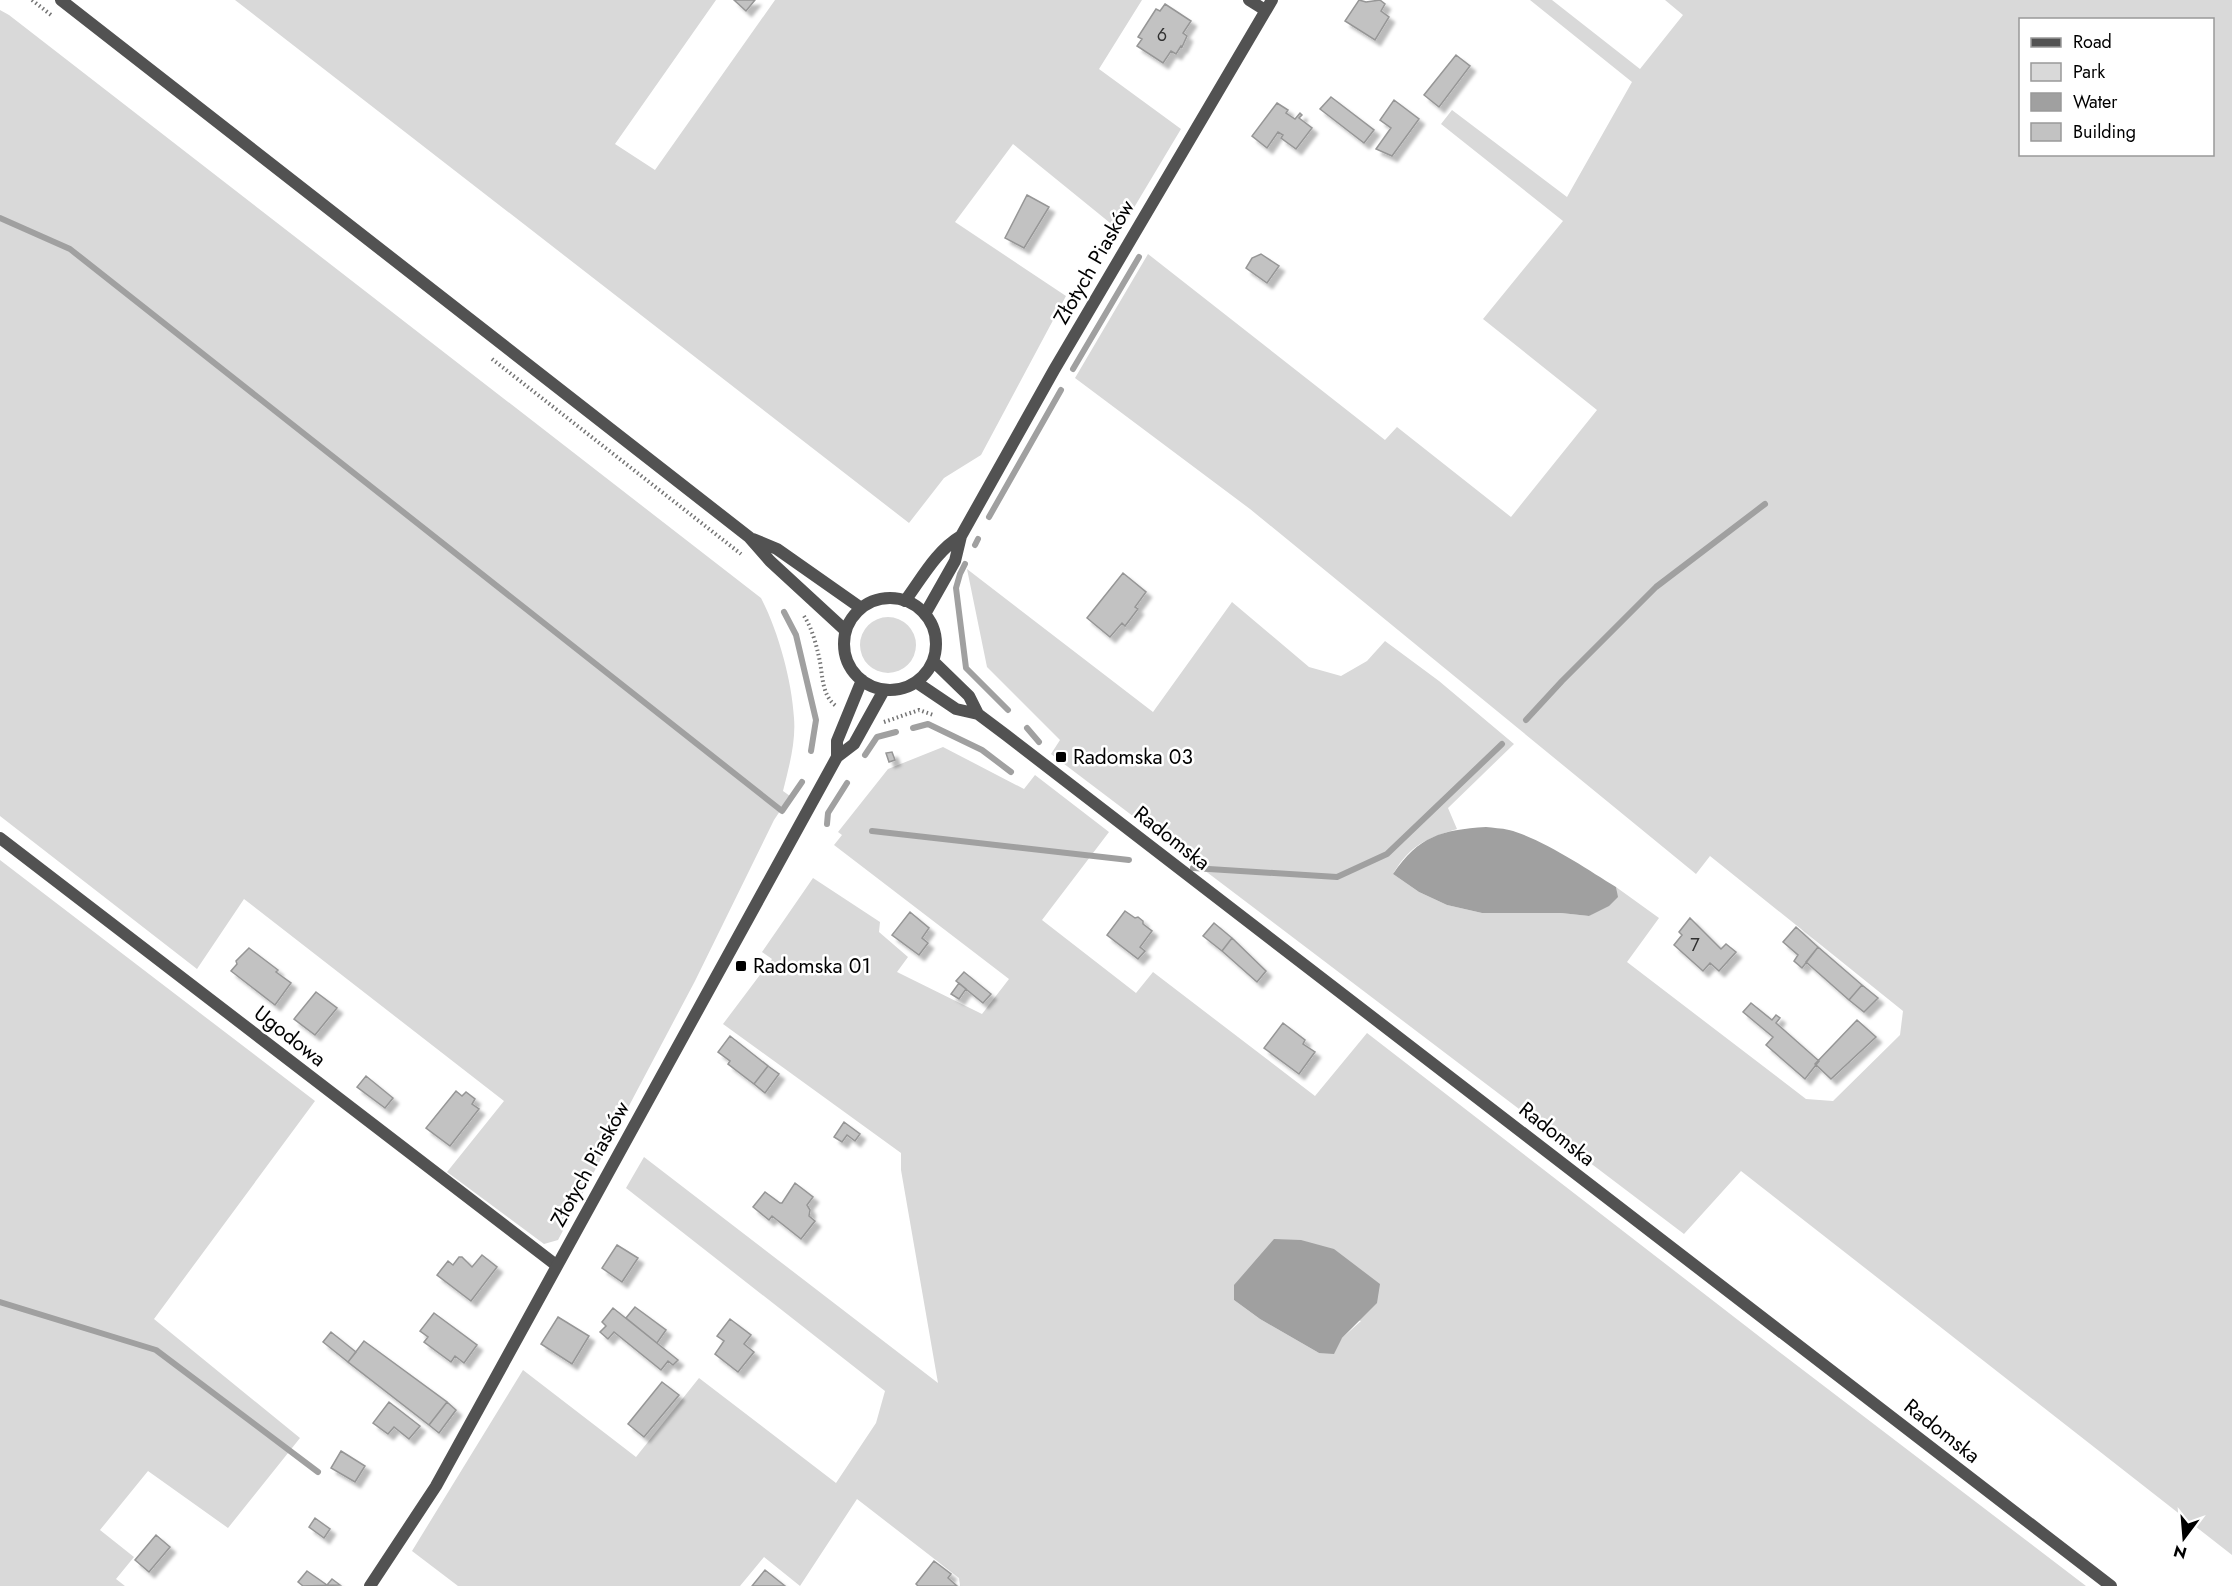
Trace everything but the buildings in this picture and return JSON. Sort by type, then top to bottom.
[{"type":"street","points":[[62,0],[749,537],[770,561],[846,631]]},
{"type":"street","points":[[1249,0],[1268,5]]},
{"type":"street","name":"Złotych Piasków","points":[[925,614],[955,561],[961,536],[1054,370],[1268,5]]},
{"type":"street","name":"Złotych Piasków","points":[[905,601],[939,554],[961,536]]},
{"type":"street","points":[[749,537],[777,549],[861,608]]},
{"type":"street","points":[[882,599],[905,601],[916,606],[932,624],[936,636],[936,649],[927,672],[916,682],[896,690],[884,690],[861,680],[853,672],[844,650],[846,631],[853,616],[861,608],[882,599]]},
{"type":"street","name":"Radomska","points":[[933,660],[969,696],[978,714]]},
{"type":"street","name":"Złotych Piasków","points":[[837,757],[837,741],[861,680]]},
{"type":"street","name":"Radomska","points":[[916,682],[956,709],[978,714],[2111,1586]]},
{"type":"street","name":"Złotych Piasków","points":[[370,1586],[436,1485],[837,757],[854,744],[884,690]]},
{"type":"street","name":"Ugodowa","points":[[0,838],[556,1265]]},
{"type":"path","points":[[32,0],[61,22]]},
{"type":"path","points":[[486,355],[741,554]]},
{"type":"path","points":[[799,609],[810,626],[819,655],[825,694],[836,707]]},
{"type":"path","points":[[876,724],[919,710],[931,714]]},
{"type":"green space","points":[[235,0],[716,0],[615,144],[655,170],[775,0],[1142,0],[1099,69],[1181,129],[1120,231],[1013,144],[955,222],[1066,296],[981,455],[944,478],[909,523]]},
{"type":"green space","points":[[1530,0],[1552,0],[1640,69],[1683,15],[1665,0],[2232,0],[2232,1555],[1741,1171],[1684,1234],[1051,754],[1060,740],[987,667],[967,569],[1153,712],[1232,602],[1309,667],[1341,676],[1367,661],[1385,641],[1439,681],[1514,744],[1448,808],[1457,829],[1420,844],[1406,856],[1393,874],[1419,892],[1447,905],[1482,913],[1561,913],[1589,916],[1617,897],[1616,887],[1659,918],[1627,962],[1806,1099],[1833,1101],[1900,1035],[1903,1011],[1710,856],[1696,874],[1250,509],[1075,378],[1148,254],[1385,440],[1397,427],[1511,517],[1597,410],[1483,319],[1563,221],[1441,124],[1452,110],[1567,197],[1632,82]]},
{"type":"green space","points":[[0,10],[761,598],[767,611],[783,656],[793,704],[793,745],[783,791],[790,796],[774,820],[695,981],[558,1240],[544,1244],[447,1172],[504,1101],[244,899],[197,969],[0,816]]},
{"type":"green space","points":[[888,617],[899,619],[908,625],[914,634],[916,645],[914,656],[908,665],[899,671],[888,673],[877,671],[868,665],[862,656],[860,645],[862,634],[868,625],[877,619]]},
{"type":"green space","points":[[943,747],[1024,789],[1035,775],[1109,832],[1042,920],[1136,993],[1153,972],[1315,1096],[1367,1033],[2086,1586],[960,1586],[959,1578],[857,1499],[800,1586],[764,1557],[740,1586],[458,1586],[412,1551],[523,1370],[636,1457],[699,1378],[836,1483],[876,1423],[885,1391],[626,1188],[644,1157],[938,1383],[901,1170],[901,1153],[723,1024],[772,959],[762,952],[813,878],[880,922],[879,932],[908,957],[897,972],[982,1014],[1009,979],[834,845],[842,835],[838,832],[888,769]],"holes":[[[1234,1285],[1361,1321],[1342,1338],[1319,1353],[1260,1319],[1234,1300]]]},
{"type":"green space","points":[[0,860],[315,1101],[154,1319],[300,1438],[228,1528],[148,1471],[100,1530],[134,1557],[116,1579],[125,1586],[0,1586]]},
{"type":"water","points":[[1486,827],[1522,834],[1549,847],[1616,887],[1618,897],[1609,906],[1589,916],[1561,913],[1482,913],[1447,905],[1419,892],[1393,874],[1412,851],[1432,837],[1456,830]]},
{"type":"water","points":[[1274,1239],[1301,1240],[1334,1249],[1380,1284],[1377,1303],[1342,1338],[1334,1354],[1319,1353],[1260,1319],[1234,1300],[1234,1285]]},
{"type":"waterway","points":[[0,218],[70,249],[782,811],[802,782]]},
{"type":"waterway","points":[[1073,369],[1139,257]]},
{"type":"waterway","points":[[989,517],[1061,390]]},
{"type":"waterway","points":[[1526,720],[1656,587],[1765,504]]},
{"type":"waterway","points":[[975,545],[978,539]]},
{"type":"waterway","points":[[965,564],[956,588],[966,668],[1008,710]]},
{"type":"waterway","points":[[784,612],[796,635],[816,720],[811,751]]},
{"type":"waterway","points":[[913,728],[928,724],[982,750],[1011,772]]},
{"type":"waterway","points":[[1027,728],[1039,742]]},
{"type":"waterway","points":[[865,755],[877,737],[896,732]]},
{"type":"waterway","points":[[1193,868],[1337,877],[1387,854],[1502,744]]},
{"type":"waterway","points":[[827,824],[828,813],[847,783]]},
{"type":"waterway","points":[[872,831],[1129,860]]},
{"type":"waterway","points":[[0,1302],[156,1350],[318,1472]]},
{"type":"place","name":"Radomska 03","points":[[1061,757]]},
{"type":"place","name":"Radomska 01","points":[[741,966]]}]
